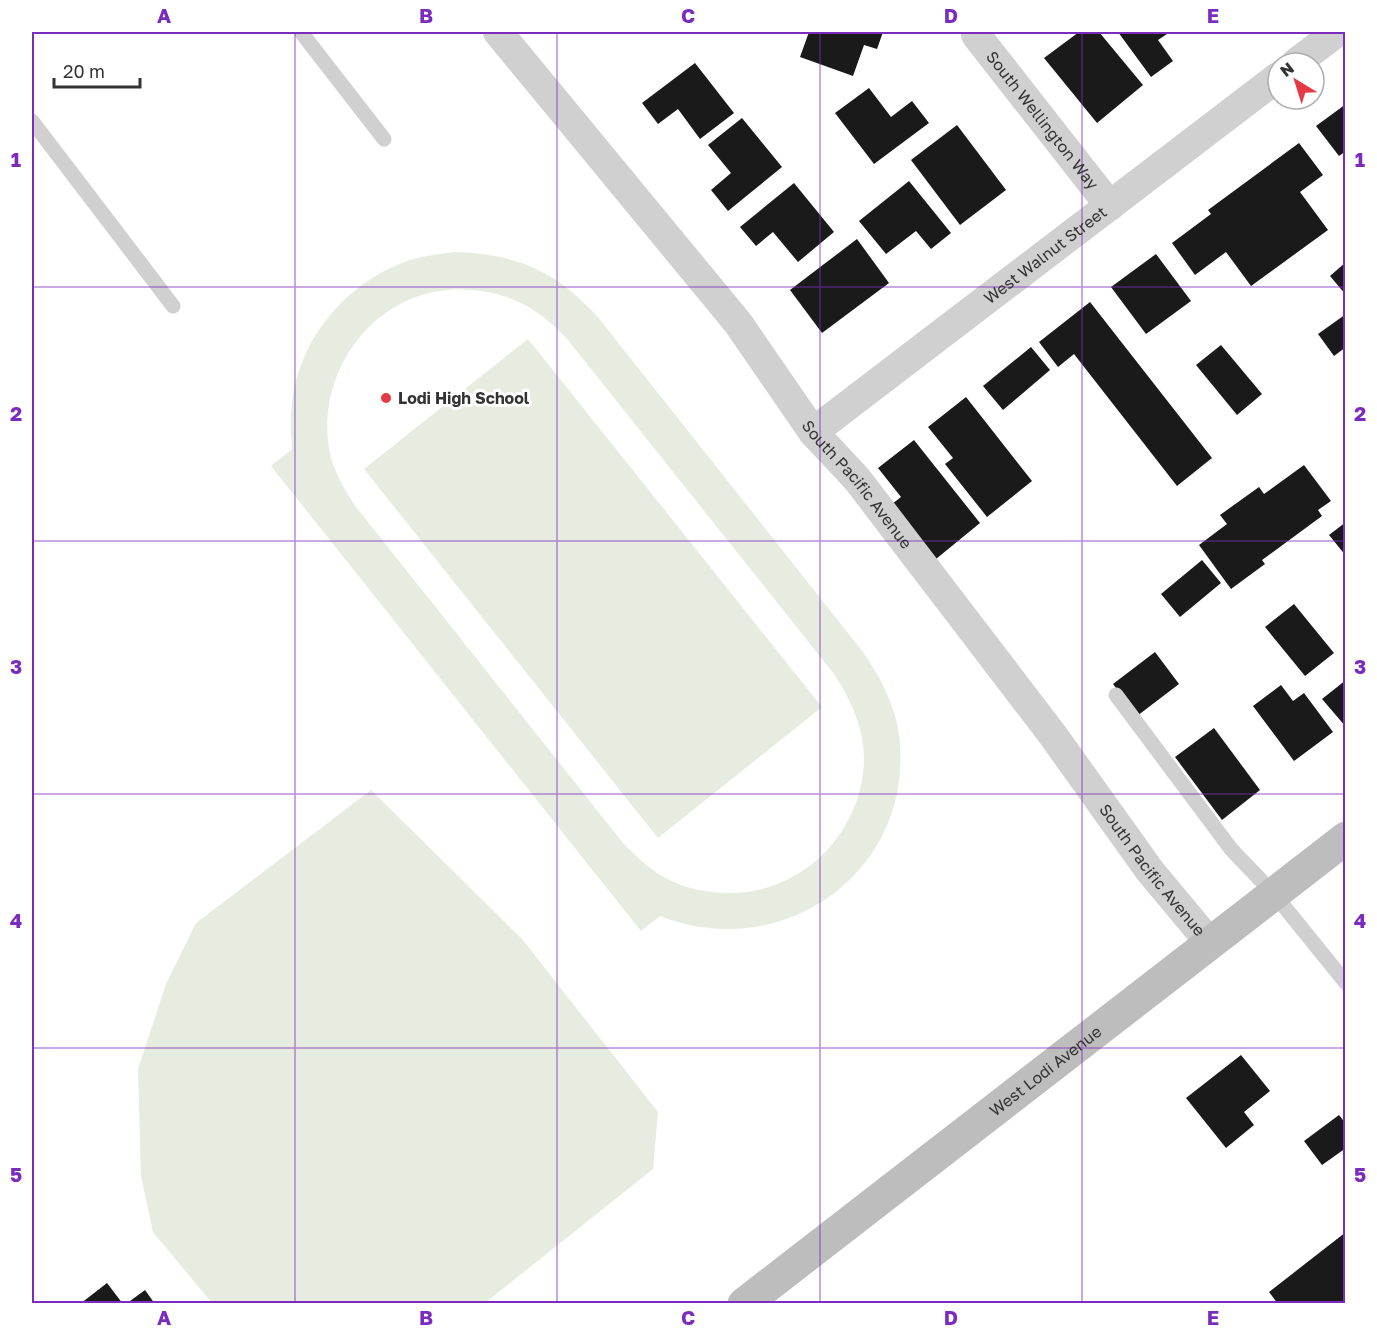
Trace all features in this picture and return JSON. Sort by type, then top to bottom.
[{"type":"main road","name":"West Lodi Avenue","points":[[744,1304],[1346,838]]},
{"type":"street","name":"South Pacific Avenue","points":[[498,32],[738,323],[813,432],[857,479],[1052,734],[1150,871],[1210,943]]},
{"type":"street","points":[[1312,51],[1337,32]]},
{"type":"street","name":"South Wellington Way","points":[[976,35],[1110,206]]},
{"type":"street","name":"West Walnut Street","points":[[813,432],[1266,86]]},
{"type":"lane","points":[[301,32],[384,139]]},
{"type":"lane","points":[[32,121],[174,306]]},
{"type":"lane","points":[[1116,695],[1231,849],[1274,894],[1346,983]]},
{"type":"shaded area","points":[[456,252],[499,257],[534,268],[566,287],[597,316],[863,652],[881,681],[894,712],[899,735],[899,784],[886,827],[864,865],[832,894],[795,916],[752,927],[707,928],[660,916],[641,931],[271,466],[292,449],[291,415],[296,380],[314,338],[328,318],[343,301],[381,273],[415,259]],"holes":[[[457,289],[475,290],[518,302],[543,317],[568,340],[834,674],[846,695],[860,728],[864,752],[859,792],[849,818],[835,841],[816,861],[793,876],[768,887],[741,893],[712,892],[676,883],[663,877],[643,862],[623,843],[356,507],[343,487],[331,457],[327,425],[336,379],[346,357],[375,321],[394,307],[431,293]]]},
{"type":"shaded area","points":[[528,339],[822,707],[658,838],[364,469]]},
{"type":"shaded area","points":[[371,790],[522,939],[658,1112],[653,1169],[485,1303],[212,1303],[153,1232],[141,1176],[138,1069],[166,984],[196,923]]},
{"type":"building","points":[[809,32],[883,32],[877,49],[864,45],[853,76],[800,57]]},
{"type":"building","points":[[1079,32],[1099,32],[1143,85],[1097,123],[1044,58]]},
{"type":"building","points":[[1118,32],[1170,32],[1158,40],[1173,61],[1151,77]]},
{"type":"building","points":[[695,63],[734,113],[700,139],[678,109],[658,124],[642,103]]},
{"type":"building","points":[[869,88],[891,117],[912,101],[929,123],[874,164],[835,113]]},
{"type":"building","points":[[1346,104],[1346,151],[1339,156],[1316,126]]},
{"type":"building","points":[[742,118],[782,167],[728,211],[711,190],[731,173],[708,145]]},
{"type":"building","points":[[957,125],[1006,190],[960,225],[911,160]]},
{"type":"building","points":[[1299,143],[1323,175],[1300,192],[1328,230],[1251,286],[1226,252],[1195,275],[1172,243],[1211,214],[1208,210]]},
{"type":"building","points":[[909,181],[951,233],[931,249],[916,231],[886,254],[859,221]]},
{"type":"building","points":[[794,183],[834,232],[798,262],[773,232],[756,246],[740,227]]},
{"type":"building","points":[[857,239],[889,283],[822,333],[790,290]]},
{"type":"building","points":[[1156,254],[1191,301],[1146,334],[1111,287]]},
{"type":"building","points":[[1346,262],[1346,295],[1330,276]]},
{"type":"building","points":[[1090,302],[1212,458],[1177,486],[1074,354],[1058,367],[1039,342]]},
{"type":"building","points":[[1346,314],[1346,347],[1334,356],[1318,334]]},
{"type":"building","points":[[1221,345],[1262,394],[1237,415],[1196,365]]},
{"type":"building","points":[[1031,347],[1050,370],[1003,410],[983,386]]},
{"type":"building","points":[[966,397],[1032,481],[987,517],[945,464],[953,458],[928,427]]},
{"type":"building","points":[[914,440],[980,523],[936,559],[892,504],[901,497],[878,468]]},
{"type":"building","points":[[1304,465],[1331,501],[1318,510],[1322,516],[1262,560],[1265,564],[1231,589],[1199,545],[1227,524],[1220,515],[1259,487],[1264,494]]},
{"type":"building","points":[[1346,522],[1346,556],[1329,535]]},
{"type":"building","points":[[1202,560],[1221,583],[1180,617],[1161,594]]},
{"type":"building","points":[[1294,604],[1334,653],[1305,676],[1265,627]]},
{"type":"building","points":[[1155,652],[1179,684],[1137,716],[1113,684]]},
{"type":"building","points":[[1346,680],[1346,727],[1322,699]]},
{"type":"building","points":[[1281,685],[1293,701],[1304,693],[1333,732],[1294,761],[1253,706]]},
{"type":"building","points":[[1214,728],[1260,790],[1222,820],[1175,757]]},
{"type":"building","points":[[1241,1055],[1270,1091],[1244,1112],[1254,1125],[1226,1148],[1186,1098]]},
{"type":"building","points":[[1339,1115],[1346,1124],[1346,1148],[1322,1165],[1304,1141]]},
{"type":"building","points":[[1346,1232],[1346,1304],[1278,1304],[1269,1292]]},
{"type":"building","points":[[107,1283],[123,1304],[80,1304]]},
{"type":"building","points":[[145,1290],[155,1304],[126,1304]]},
{"type":"place","name":"Lodi High School","points":[[386,398]]}]
